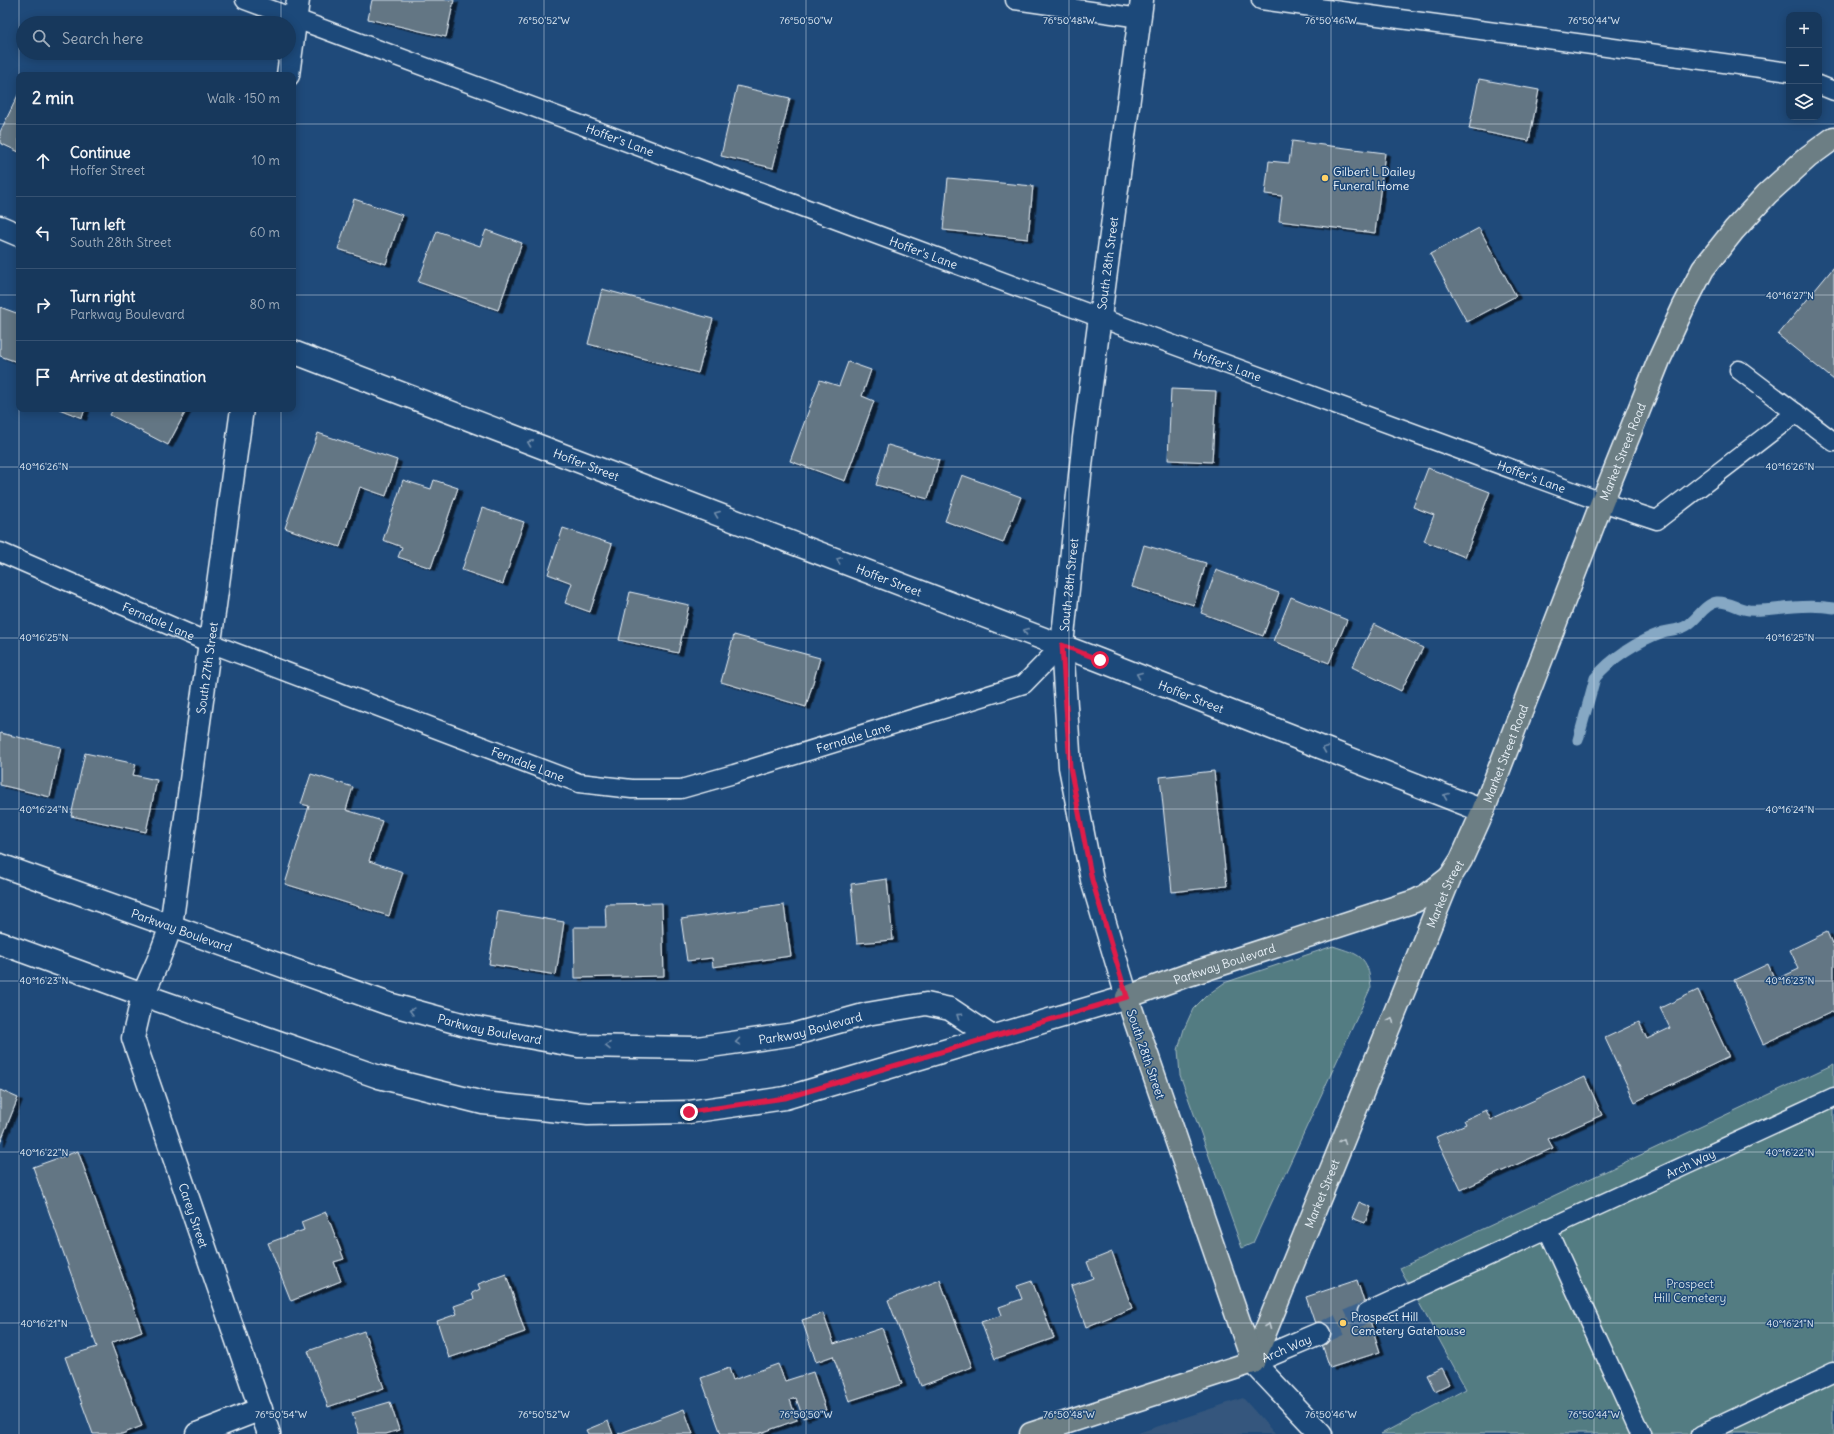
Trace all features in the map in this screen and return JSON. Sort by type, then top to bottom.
[{"type":"main road","name":"Market Street Road","points":[[1483,811],[1602,502],[1659,360],[1703,269],[1734,230],[1767,194],[1808,158],[1834,138]]},
{"type":"main road","name":"Market Street","points":[[1253,1362],[1450,877],[1460,860],[1483,811]]},
{"type":"main road","name":"Parkway Boulevard","points":[[1127,997],[1185,976],[1415,901],[1438,888],[1450,877]]},
{"type":"main road","name":"South 28th Street","points":[[1127,997],[1253,1362]]},
{"type":"main road","points":[[1032,1434],[1253,1362]]},
{"type":"street","name":"South 28th Street","points":[[1127,997],[1092,880],[1070,767],[1062,645],[1084,438],[1141,9]]},
{"type":"street","points":[[288,72],[290,60]]},
{"type":"street","points":[[0,227],[16,234]]},
{"type":"street","name":"Hoffer Street","points":[[296,353],[1062,645],[1483,811]]},
{"type":"street","name":"South 27th Street","points":[[143,995],[158,961],[170,926],[242,412]]},
{"type":"street","name":"Parkway Boulevard","points":[[0,865],[389,1004],[473,1027],[578,1046],[697,1048],[795,1034],[867,1014],[926,1004],[950,1009],[992,1037]]},
{"type":"street","name":"Parkway Boulevard","points":[[0,943],[143,995],[379,1077],[483,1103],[588,1114],[689,1112],[785,1098],[1127,997]]},
{"type":"street","name":"Carey Street","points":[[143,995],[133,1038],[269,1434]]},
{"type":"street","name":"Arch Way","points":[[1253,1362],[1319,1334]]},
{"type":"street","points":[[1253,1362],[1321,1434]]},
{"type":"street","points":[[197,1434],[261,1409]]},
{"type":"lane","name":"Hoffer's Lane","points":[[245,0],[297,10],[1100,317],[1602,502],[1657,520],[1796,413]]},
{"type":"lane","points":[[1015,0],[1141,9]]},
{"type":"lane","points":[[1261,0],[1786,72]]},
{"type":"lane","points":[[1822,86],[1834,91]]},
{"type":"lane","points":[[1739,370],[1834,442]]},
{"type":"lane","name":"Ferndale Lane","points":[[0,552],[210,643],[579,783],[632,789],[681,789],[1024,684],[1062,645]]},
{"type":"lane","name":"Arch Way","points":[[1367,1312],[1546,1228],[1834,1097]]},
{"type":"lane","points":[[1546,1228],[1641,1434]]},
{"type":"lane","points":[[1703,1434],[1834,1372]]},
{"type":"shaded area","points":[[1243,1398],[1275,1434],[1135,1434]]},
{"type":"green space","points":[[1333,946],[1356,954],[1365,962],[1370,976],[1371,987],[1253,1243],[1242,1248],[1180,1075],[1178,1050],[1184,1029],[1193,1009],[1206,996],[1224,983]]},
{"type":"green space","name":"Prospect Hill Cemetery","points":[[1834,1064],[1834,1434],[1381,1434],[1466,1389],[1400,1268]]},
{"type":"building","points":[[372,0],[454,0],[446,37],[368,19]]},
{"type":"building","points":[[1479,79],[1539,90],[1529,141],[1469,129]]},
{"type":"building","points":[[737,86],[790,98],[773,168],[721,156]]},
{"type":"building","points":[[16,99],[16,151],[0,143],[0,132]]},
{"type":"building","name":"Gilbert L Dailey Funeral Home","points":[[1292,141],[1385,153],[1375,233],[1279,221],[1282,196],[1265,194],[1269,161],[1289,163]]},
{"type":"building","points":[[948,178],[1033,186],[1028,239],[943,230]]},
{"type":"building","points":[[354,199],[402,215],[386,264],[338,249]]},
{"type":"building","points":[[1479,228],[1516,296],[1467,322],[1430,254]]},
{"type":"building","points":[[486,230],[522,243],[498,310],[418,282],[437,231],[480,246]]},
{"type":"building","points":[[1834,267],[1834,380],[1778,335]]},
{"type":"building","points":[[602,289],[713,319],[698,373],[588,344]]},
{"type":"building","points":[[0,307],[16,313],[16,362],[0,356]]},
{"type":"building","points":[[848,362],[871,370],[862,396],[874,401],[845,481],[790,461],[820,380],[839,386]]},
{"type":"building","points":[[1171,389],[1216,391],[1212,462],[1168,460]]},
{"type":"building","points":[[67,412],[84,412],[82,418]]},
{"type":"building","points":[[112,412],[185,412],[168,445],[110,415]]},
{"type":"building","points":[[318,433],[397,460],[386,496],[360,487],[340,547],[285,528]]},
{"type":"building","points":[[888,445],[939,460],[928,499],[876,485]]},
{"type":"building","points":[[1428,468],[1490,492],[1465,557],[1424,541],[1434,515],[1413,507]]},
{"type":"building","points":[[962,475],[1021,497],[1003,543],[945,521]]},
{"type":"building","points":[[403,480],[431,489],[434,480],[458,488],[431,568],[398,557],[402,547],[383,540]]},
{"type":"building","points":[[482,508],[524,522],[503,584],[462,570]]},
{"type":"building","points":[[563,528],[612,544],[590,612],[565,603],[572,583],[548,574]]},
{"type":"building","points":[[1144,545],[1206,563],[1194,605],[1132,587]]},
{"type":"building","points":[[1216,570],[1279,593],[1263,636],[1201,613]]},
{"type":"building","points":[[630,592],[689,605],[678,653],[619,640]]},
{"type":"building","points":[[1291,597],[1347,620],[1329,663],[1273,641]]},
{"type":"building","points":[[1374,624],[1423,648],[1401,691],[1352,667]]},
{"type":"building","points":[[734,635],[820,658],[806,707],[721,682]]},
{"type":"building","points":[[0,733],[61,747],[50,797],[0,785]]},
{"type":"building","points":[[85,753],[136,764],[133,775],[157,780],[146,832],[71,816]]},
{"type":"building","points":[[1214,771],[1227,886],[1172,892],[1160,777]]},
{"type":"building","points":[[311,774],[353,787],[346,810],[382,821],[369,861],[403,872],[389,916],[285,884],[309,806],[301,804]]},
{"type":"building","points":[[887,879],[893,940],[857,943],[851,884]]},
{"type":"building","points":[[662,903],[664,976],[575,978],[574,927],[606,927],[605,904]]},
{"type":"building","points":[[784,905],[791,956],[713,967],[712,958],[687,961],[681,919]]},
{"type":"building","points":[[498,911],[564,922],[556,975],[489,964]]},
{"type":"building","points":[[1827,932],[1834,948],[1834,1011],[1763,1044],[1734,980],[1768,964],[1775,980],[1799,969],[1790,950]]},
{"type":"building","points":[[1698,990],[1729,1057],[1635,1102],[1605,1038],[1639,1022],[1647,1039],[1670,1028],[1660,1008]]},
{"type":"building","points":[[1585,1077],[1602,1115],[1548,1139],[1553,1148],[1461,1190],[1436,1137],[1466,1124],[1464,1120],[1486,1110],[1491,1120]]},
{"type":"building","points":[[0,1090],[18,1098],[0,1143]]},
{"type":"building","points":[[78,1151],[142,1331],[111,1343],[142,1426],[122,1434],[93,1434],[65,1357],[97,1347],[33,1167]]},
{"type":"building","points":[[1359,1202],[1371,1207],[1365,1223],[1352,1218]]},
{"type":"building","points":[[326,1212],[344,1259],[334,1262],[341,1281],[291,1301],[268,1243],[304,1230],[301,1222]]},
{"type":"building","points":[[1112,1252],[1132,1308],[1086,1327],[1071,1286],[1093,1278],[1087,1262]]},
{"type":"building","points":[[506,1274],[525,1332],[449,1358],[437,1321],[457,1314],[454,1306],[474,1299],[472,1293],[480,1289],[478,1284]]},
{"type":"building","points":[[940,1280],[972,1367],[921,1386],[888,1300]]},
{"type":"building","name":"Prospect Hill Cemetery Gatehouse","points":[[1357,1280],[1380,1352],[1330,1368],[1306,1297]]},
{"type":"building","points":[[1032,1281],[1054,1338],[995,1359],[981,1322],[1002,1315],[999,1307],[1022,1299],[1017,1286]]},
{"type":"building","points":[[823,1313],[834,1344],[882,1328],[902,1384],[849,1401],[833,1356],[816,1362],[802,1320]]},
{"type":"building","points":[[364,1331],[384,1388],[328,1407],[308,1351]]},
{"type":"building","points":[[778,1364],[785,1381],[813,1372],[826,1410],[803,1418],[796,1398],[790,1400],[797,1420],[758,1434],[721,1434],[701,1378],[729,1368],[733,1380]]},
{"type":"building","points":[[1441,1368],[1449,1384],[1435,1391],[1427,1375]]},
{"type":"building","points":[[390,1402],[399,1430],[386,1434],[359,1434],[352,1413]]},
{"type":"building","points":[[684,1409],[693,1434],[618,1434]]},
{"type":"building","points":[[608,1421],[613,1434],[588,1434],[586,1430]]},
{"type":"waterway","points":[[1578,740],[1595,678],[1601,671],[1617,657],[1644,640],[1663,632],[1686,626],[1712,603],[1721,602],[1749,610],[1766,610],[1804,606],[1834,608]]},
{"type":"tunnel","points":[[1319,1334],[1367,1312]]},
{"type":"place","name":"Gilbert L Dailey Funeral Home","points":[[1325,178]]},
{"type":"place","name":"Prospect Hill Cemetery Gatehouse","points":[[1343,1323]]},
{"type":"route","points":[[689,1112],[785,1098],[1127,997],[1092,880],[1070,767],[1062,645],[1100,660]]}]
